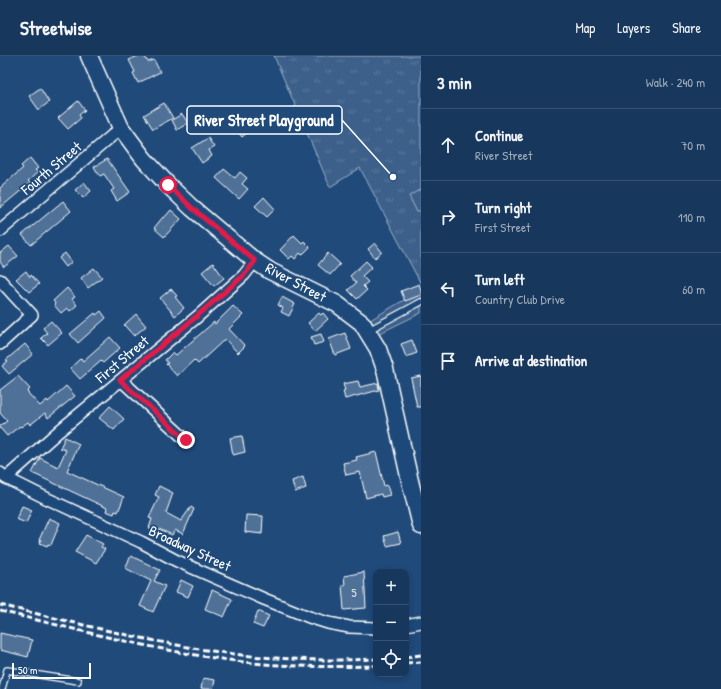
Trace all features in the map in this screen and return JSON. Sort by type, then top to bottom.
[{"type":"main road","name":"River Street","points":[[89,56],[120,128],[144,159],[168,185],[197,213],[255,261],[337,304],[362,323],[378,349],[385,369],[421,526]]},
{"type":"street","name":"Fourth Street","points":[[0,231],[120,128]]},
{"type":"street","name":"First Street","points":[[3,476],[203,311],[244,275],[255,261]]},
{"type":"street","points":[[0,280],[32,315],[0,344]]},
{"type":"street","points":[[120,380],[186,440]]},
{"type":"street","name":"Broadway Street","points":[[3,476],[177,560],[309,617],[328,623],[349,627],[373,628]]},
{"type":"street","points":[[409,624],[421,622]]},
{"type":"lane","points":[[367,331],[421,302]]},
{"type":"lane","points":[[2,689],[7,670],[78,680]]},
{"type":"green space","points":[[274,56],[421,56],[421,284],[360,168],[330,187]]},
{"type":"green space","points":[[421,189],[421,210],[417,212],[409,196]]},
{"type":"green space","points":[[421,290],[421,313],[380,333],[370,320]]},
{"type":"building","points":[[138,56],[144,56],[148,62],[154,60],[160,72],[138,83],[133,73],[135,72],[129,60]]},
{"type":"building","points":[[40,88],[49,102],[39,110],[29,96]]},
{"type":"building","points":[[78,101],[85,110],[79,115],[81,118],[68,129],[58,118]]},
{"type":"building","points":[[164,103],[173,118],[153,129],[144,115]]},
{"type":"building","points":[[182,114],[188,123],[177,130],[172,120]]},
{"type":"building","points":[[243,114],[254,127],[242,137],[231,123]]},
{"type":"building","points":[[208,138],[214,147],[209,150],[212,156],[202,163],[192,148]]},
{"type":"building","points":[[30,158],[38,168],[35,170],[38,172],[28,181],[30,183],[0,208],[0,188],[23,168],[21,166]]},
{"type":"building","points":[[107,159],[130,192],[117,201],[111,191],[114,189],[104,174],[100,176],[94,167]]},
{"type":"building","points":[[224,169],[235,178],[240,172],[247,178],[242,184],[248,189],[239,199],[216,178]]},
{"type":"building","points":[[84,182],[91,191],[83,198],[75,190]]},
{"type":"building","points":[[264,197],[275,209],[267,217],[255,206]]},
{"type":"building","points":[[63,201],[71,211],[31,245],[22,235]]},
{"type":"building","points":[[171,210],[181,219],[164,237],[154,228]]},
{"type":"building","points":[[294,235],[302,243],[304,241],[310,247],[302,255],[300,253],[295,259],[292,256],[289,259],[280,250]]},
{"type":"building","points":[[375,243],[382,252],[375,258],[368,249]]},
{"type":"building","points":[[9,246],[18,256],[4,267],[0,262],[0,253]]},
{"type":"building","points":[[65,253],[72,262],[66,267],[59,258]]},
{"type":"building","points":[[328,253],[340,264],[330,275],[318,265]]},
{"type":"building","points":[[366,261],[372,267],[362,276],[368,282],[363,286],[367,290],[357,299],[348,290],[356,283],[350,276]]},
{"type":"building","points":[[213,263],[224,278],[214,286],[202,272]]},
{"type":"building","points":[[94,268],[102,277],[88,288],[81,278]]},
{"type":"building","points":[[26,271],[30,277],[31,275],[39,284],[29,292],[16,279]]},
{"type":"building","points":[[419,284],[421,295],[405,301],[401,291]]},
{"type":"building","points":[[67,288],[75,297],[72,299],[77,305],[70,311],[67,308],[61,313],[54,305],[55,303],[53,301]]},
{"type":"building","points":[[171,289],[177,296],[175,297],[184,308],[175,316],[160,298]]},
{"type":"building","points":[[282,297],[295,304],[289,316],[281,312],[283,308],[278,305]]},
{"type":"building","points":[[233,306],[243,315],[229,329],[245,346],[238,353],[225,339],[198,364],[194,360],[177,376],[166,364],[168,363],[165,360],[173,352],[176,355],[214,322],[215,324]]},
{"type":"building","points":[[101,311],[106,318],[78,343],[70,334],[95,313],[96,315]]},
{"type":"building","points":[[319,313],[321,315],[323,313],[328,319],[315,331],[308,323]]},
{"type":"building","points":[[136,314],[146,326],[134,336],[124,325]]},
{"type":"building","points":[[51,321],[62,333],[48,345],[41,338],[47,333],[43,328]]},
{"type":"building","points":[[345,333],[351,349],[335,355],[329,339]]},
{"type":"building","points":[[321,334],[324,342],[314,345],[311,337]]},
{"type":"building","points":[[110,337],[120,348],[103,363],[101,361],[80,379],[70,368],[81,358],[83,361]]},
{"type":"building","points":[[412,340],[417,353],[406,357],[401,344]]},
{"type":"building","points":[[25,344],[33,354],[9,374],[2,366],[8,361],[6,360]]},
{"type":"building","points":[[18,376],[30,389],[27,392],[40,406],[47,400],[48,402],[66,386],[75,396],[48,418],[45,413],[30,425],[28,422],[7,436],[0,428],[0,426],[7,421],[0,413],[0,390]]},
{"type":"building","points":[[421,376],[421,407],[417,407],[411,378]]},
{"type":"building","points":[[358,381],[360,387],[378,383],[379,390],[345,399],[343,384]]},
{"type":"building","points":[[110,406],[124,419],[114,430],[99,418]]},
{"type":"building","points":[[242,436],[245,452],[233,455],[230,438]]},
{"type":"building","points":[[65,437],[79,444],[67,471],[124,497],[118,512],[115,511],[114,514],[106,511],[107,508],[32,473],[40,458],[58,467],[66,450],[60,448]]},
{"type":"building","points":[[376,452],[384,486],[387,485],[390,495],[382,497],[381,494],[366,498],[360,472],[346,475],[343,463],[357,460],[356,457]]},
{"type":"building","points":[[303,477],[306,488],[295,492],[292,481]]},
{"type":"building","points":[[159,486],[173,493],[166,513],[181,521],[191,507],[194,509],[183,534],[175,530],[172,535],[159,529],[158,532],[149,528],[152,519],[149,518],[159,497],[155,495]]},
{"type":"building","points":[[22,506],[32,510],[26,523],[16,519]]},
{"type":"building","points":[[246,515],[263,516],[262,534],[245,532]]},
{"type":"building","points":[[49,518],[60,523],[51,545],[48,544],[47,546],[40,543],[41,540],[39,540]]},
{"type":"building","points":[[398,532],[401,543],[387,546],[384,536]]},
{"type":"building","points":[[86,535],[103,544],[101,547],[105,549],[96,563],[75,552]]},
{"type":"building","points":[[131,556],[160,570],[154,581],[165,586],[153,612],[140,606],[151,581],[125,568]]},
{"type":"building","points":[[364,572],[366,608],[344,610],[342,585],[345,585],[344,576]]},
{"type":"building","points":[[181,580],[193,586],[188,597],[176,592]]},
{"type":"building","points":[[212,590],[232,599],[224,617],[205,609]]},
{"type":"building","points":[[258,611],[269,616],[263,628],[253,624]]},
{"type":"building","points":[[0,633],[32,640],[28,657],[0,650]]},
{"type":"building","points":[[203,678],[215,680],[213,689],[201,689]]},
{"type":"railway","points":[[0,605],[116,632],[204,650],[287,659],[373,659]]},
{"type":"railway","points":[[0,611],[98,635],[197,655],[264,664],[292,666],[373,666]]},
{"type":"railway","points":[[409,657],[421,655]]},
{"type":"railway","points":[[409,663],[421,662]]},
{"type":"place","name":"River Street Playground","points":[[393,177]]},
{"type":"route","points":[[168,185],[192,208],[255,261],[244,275],[120,380],[186,440]]}]
